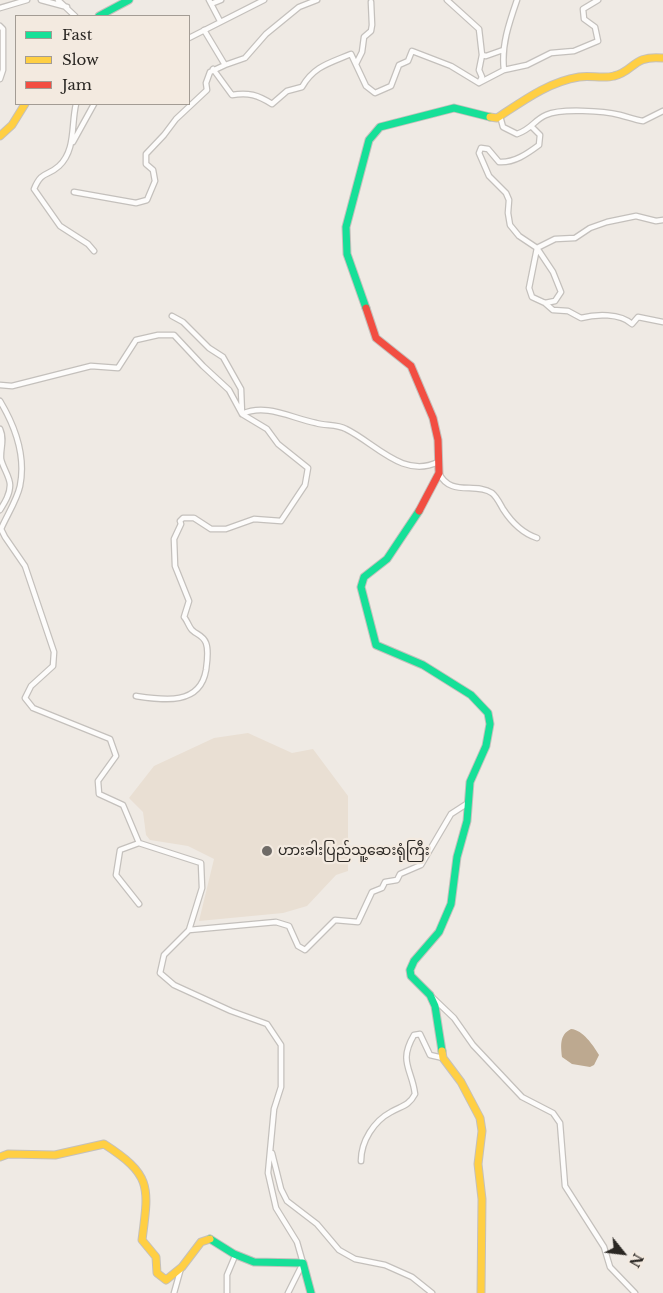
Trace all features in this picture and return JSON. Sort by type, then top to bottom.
[{"type":"main road","points":[[102,15],[129,0]]},
{"type":"main road","points":[[481,1293],[482,1199],[478,1164],[481,1125],[461,1082],[442,1058],[435,1006],[430,995],[411,976],[410,970],[414,961],[431,944],[446,920],[451,904],[457,857],[470,802],[470,782],[489,735],[488,713],[471,695],[422,665],[396,656],[376,645],[361,587],[364,577],[387,559],[416,518],[439,473],[438,440],[433,418],[411,366],[376,338],[347,254],[346,227],[369,140],[380,128],[454,108],[480,116],[498,118],[534,93],[560,82],[580,77],[615,76],[639,60],[652,57],[663,58]]},
{"type":"main road","points":[[0,136],[12,125],[24,105]]},
{"type":"main road","points":[[0,1157],[8,1154],[55,1154],[104,1144],[127,1158],[144,1177],[147,1199],[142,1240],[156,1257],[157,1274],[166,1280],[182,1267],[201,1242],[210,1239],[235,1256],[251,1263],[303,1263],[311,1293]]},
{"type":"street","points":[[0,8],[27,0]]},
{"type":"street","points":[[41,0],[66,7]]},
{"type":"street","points":[[58,0],[74,15]]},
{"type":"street","points":[[220,21],[210,2],[221,0]]},
{"type":"street","points":[[190,37],[264,0]]},
{"type":"street","points":[[74,192],[136,203],[147,200],[155,181],[153,170],[146,164],[146,154],[176,119],[207,90],[206,82],[213,69],[245,58],[266,34],[299,7],[317,0]]},
{"type":"street","points":[[447,0],[479,29],[482,55],[479,70],[482,77],[479,83]]},
{"type":"street","points":[[504,70],[503,50],[517,0]]},
{"type":"street","points":[[479,83],[504,70],[527,65],[551,53],[574,51],[598,41],[595,27],[584,19],[583,9],[598,0]]},
{"type":"street","points":[[356,64],[362,52],[364,37],[370,31],[372,25],[371,1]]},
{"type":"street","points":[[0,26],[3,29],[1,38],[3,70],[0,79]]},
{"type":"street","points":[[204,30],[225,65]]},
{"type":"street","points":[[482,55],[486,56],[503,50]]},
{"type":"street","points":[[213,69],[232,94],[245,92],[260,96],[272,104],[287,91],[302,87],[308,76],[322,65],[351,54],[366,86],[375,93],[391,86],[399,65],[408,61],[412,52],[451,66],[479,83]]},
{"type":"street","points":[[72,143],[76,105]]},
{"type":"street","points":[[93,105],[58,167],[38,179],[34,189],[60,226],[88,244],[94,251]]},
{"type":"street","points":[[500,116],[503,127],[517,134],[532,128],[546,115],[556,113],[579,112],[619,115],[643,121],[663,111]]},
{"type":"street","points":[[532,128],[540,135],[539,145],[517,159],[508,163],[499,162],[488,149],[481,148],[479,153],[488,176],[506,193],[509,200],[508,213],[510,225],[519,236],[537,248],[553,272],[561,292],[555,301],[545,303]]},
{"type":"street","points":[[537,248],[555,239],[575,238],[590,228],[607,222],[636,216],[656,221],[663,220]]},
{"type":"street","points":[[537,248],[529,288],[532,297],[545,303],[553,310],[568,311],[581,318],[601,313],[626,319],[632,324],[638,317],[663,322]]},
{"type":"street","points":[[172,316],[183,322],[208,348],[223,357],[241,388],[242,414]]},
{"type":"street","points":[[0,385],[12,386],[90,366],[118,368],[136,340],[158,335],[174,335],[229,390],[242,414],[267,428],[278,444],[308,468],[305,485],[282,521],[254,519],[226,529],[211,529],[194,518],[182,518],[174,539],[175,566],[189,601],[184,617],[192,630],[201,636],[206,643],[207,659],[204,681],[195,692],[184,698],[136,696]]},
{"type":"street","points":[[0,401],[13,423],[22,461],[20,487],[2,529],[5,537],[25,566],[54,652],[53,666],[31,686],[25,698],[33,708],[110,739],[116,756],[98,781],[99,794],[123,805],[139,842]]},
{"type":"street","points":[[242,414],[252,409],[267,410],[315,423],[346,428],[387,455],[410,466],[429,467],[438,462]]},
{"type":"street","points":[[0,429],[3,437],[0,458],[4,473],[10,482],[10,492],[0,510]]},
{"type":"street","points":[[439,473],[442,480],[460,489],[481,487],[495,495],[518,527],[526,534],[537,538]]},
{"type":"street","points":[[189,930],[276,922],[289,926],[298,946],[305,950],[334,920],[358,922],[372,892],[382,888],[385,882],[397,880],[400,874],[421,865],[451,814],[470,802]]},
{"type":"street","points":[[139,904],[116,875],[120,850],[139,842],[201,863],[202,888],[189,930],[164,955],[160,973],[174,985],[231,1011],[268,1024],[281,1045],[281,1087],[274,1109],[268,1173],[276,1208],[297,1242],[303,1263],[288,1293]]},
{"type":"street","points":[[430,995],[454,1018],[473,1045],[522,1097],[553,1113],[560,1123],[565,1186],[604,1247],[610,1268],[635,1293]]},
{"type":"street","points":[[362,1160],[365,1142],[375,1125],[392,1111],[404,1108],[415,1094],[405,1060],[408,1045],[414,1035],[420,1034],[430,1055],[442,1058]]},
{"type":"street","points":[[271,1149],[281,1189],[287,1201],[317,1224],[339,1250],[355,1259],[385,1265],[412,1276],[432,1293]]},
{"type":"street","points":[[227,1293],[227,1275],[235,1256]]},
{"type":"street","points":[[174,1293],[182,1267]]},
{"type":"shaded area","points":[[248,733],[292,753],[313,749],[348,796],[348,871],[336,875],[307,906],[283,913],[199,921],[214,859],[188,846],[150,840],[146,835],[143,812],[129,798],[154,766],[214,738]]},
{"type":"shaded area","points":[[571,1029],[584,1035],[597,1051],[599,1055],[594,1065],[590,1067],[572,1064],[562,1057],[561,1045],[564,1034]]},
{"type":"traffic: fast","points":[[101,15],[129,0]]},
{"type":"traffic: fast","points":[[366,308],[347,254],[346,227],[369,140],[380,127],[454,108],[490,117]]},
{"type":"traffic: fast","points":[[419,511],[387,559],[364,577],[361,587],[376,645],[423,665],[471,695],[488,713],[490,724],[486,746],[470,782],[467,821],[457,857],[451,904],[439,932],[414,961],[410,970],[411,976],[430,995],[435,1006],[442,1051]]},
{"type":"traffic: fast","points":[[210,1239],[234,1254],[254,1262],[303,1263],[311,1293]]},
{"type":"traffic: slow","points":[[490,117],[497,118],[536,93],[557,83],[579,77],[614,76],[621,74],[639,61],[663,58]]},
{"type":"traffic: slow","points":[[0,136],[12,125],[24,105]]},
{"type":"traffic: slow","points":[[442,1051],[443,1058],[461,1082],[480,1118],[482,1131],[478,1164],[482,1199],[481,1293]]},
{"type":"traffic: slow","points":[[0,1157],[8,1154],[55,1155],[104,1144],[120,1155],[131,1164],[144,1183],[146,1207],[142,1240],[156,1257],[157,1273],[166,1280],[182,1267],[201,1242],[210,1239]]},
{"type":"traffic: jam","points":[[366,308],[376,338],[411,366],[433,418],[438,440],[439,473],[419,511]]},
{"type":"place","name":"ဟားခါးပြည်သူ့ဆေးရုံကြီး","points":[[267,851]]}]
